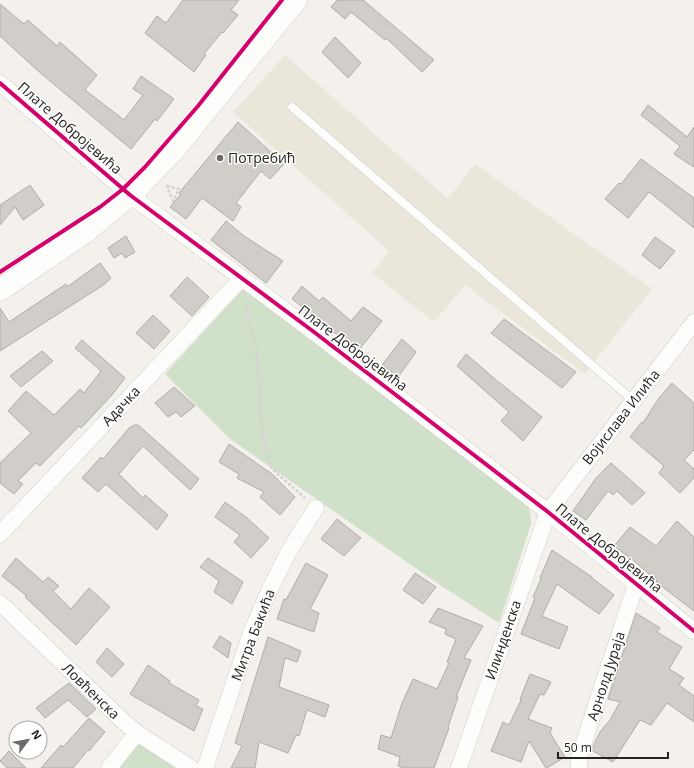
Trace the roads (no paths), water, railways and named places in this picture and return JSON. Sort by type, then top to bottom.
[{"type":"main road","points":[[0,290],[84,233],[130,195],[172,152],[296,0]]},
{"type":"street","name":"Плате Добројевића","points":[[0,83],[130,195],[321,336],[548,512],[694,631]]},
{"type":"street","name":"Адачка","points":[[0,534],[242,278]]},
{"type":"street","name":"Војислава Илића","points":[[548,512],[694,322]]},
{"type":"street","name":"Митра Бакића","points":[[205,768],[252,630],[270,589],[290,551],[316,508]]},
{"type":"street","name":"Илинденска","points":[[459,768],[548,512]]},
{"type":"street","name":"Арнолд Јураја","points":[[579,768],[579,756],[636,584]]},
{"type":"street","name":"Ловћенска","points":[[0,603],[116,715],[137,733],[191,768]]},
{"type":"street","points":[[109,768],[137,733]]},
{"type":"lane","points":[[292,107],[634,401]]},
{"type":"place","name":"Потребић","points":[[220,158]]}]
